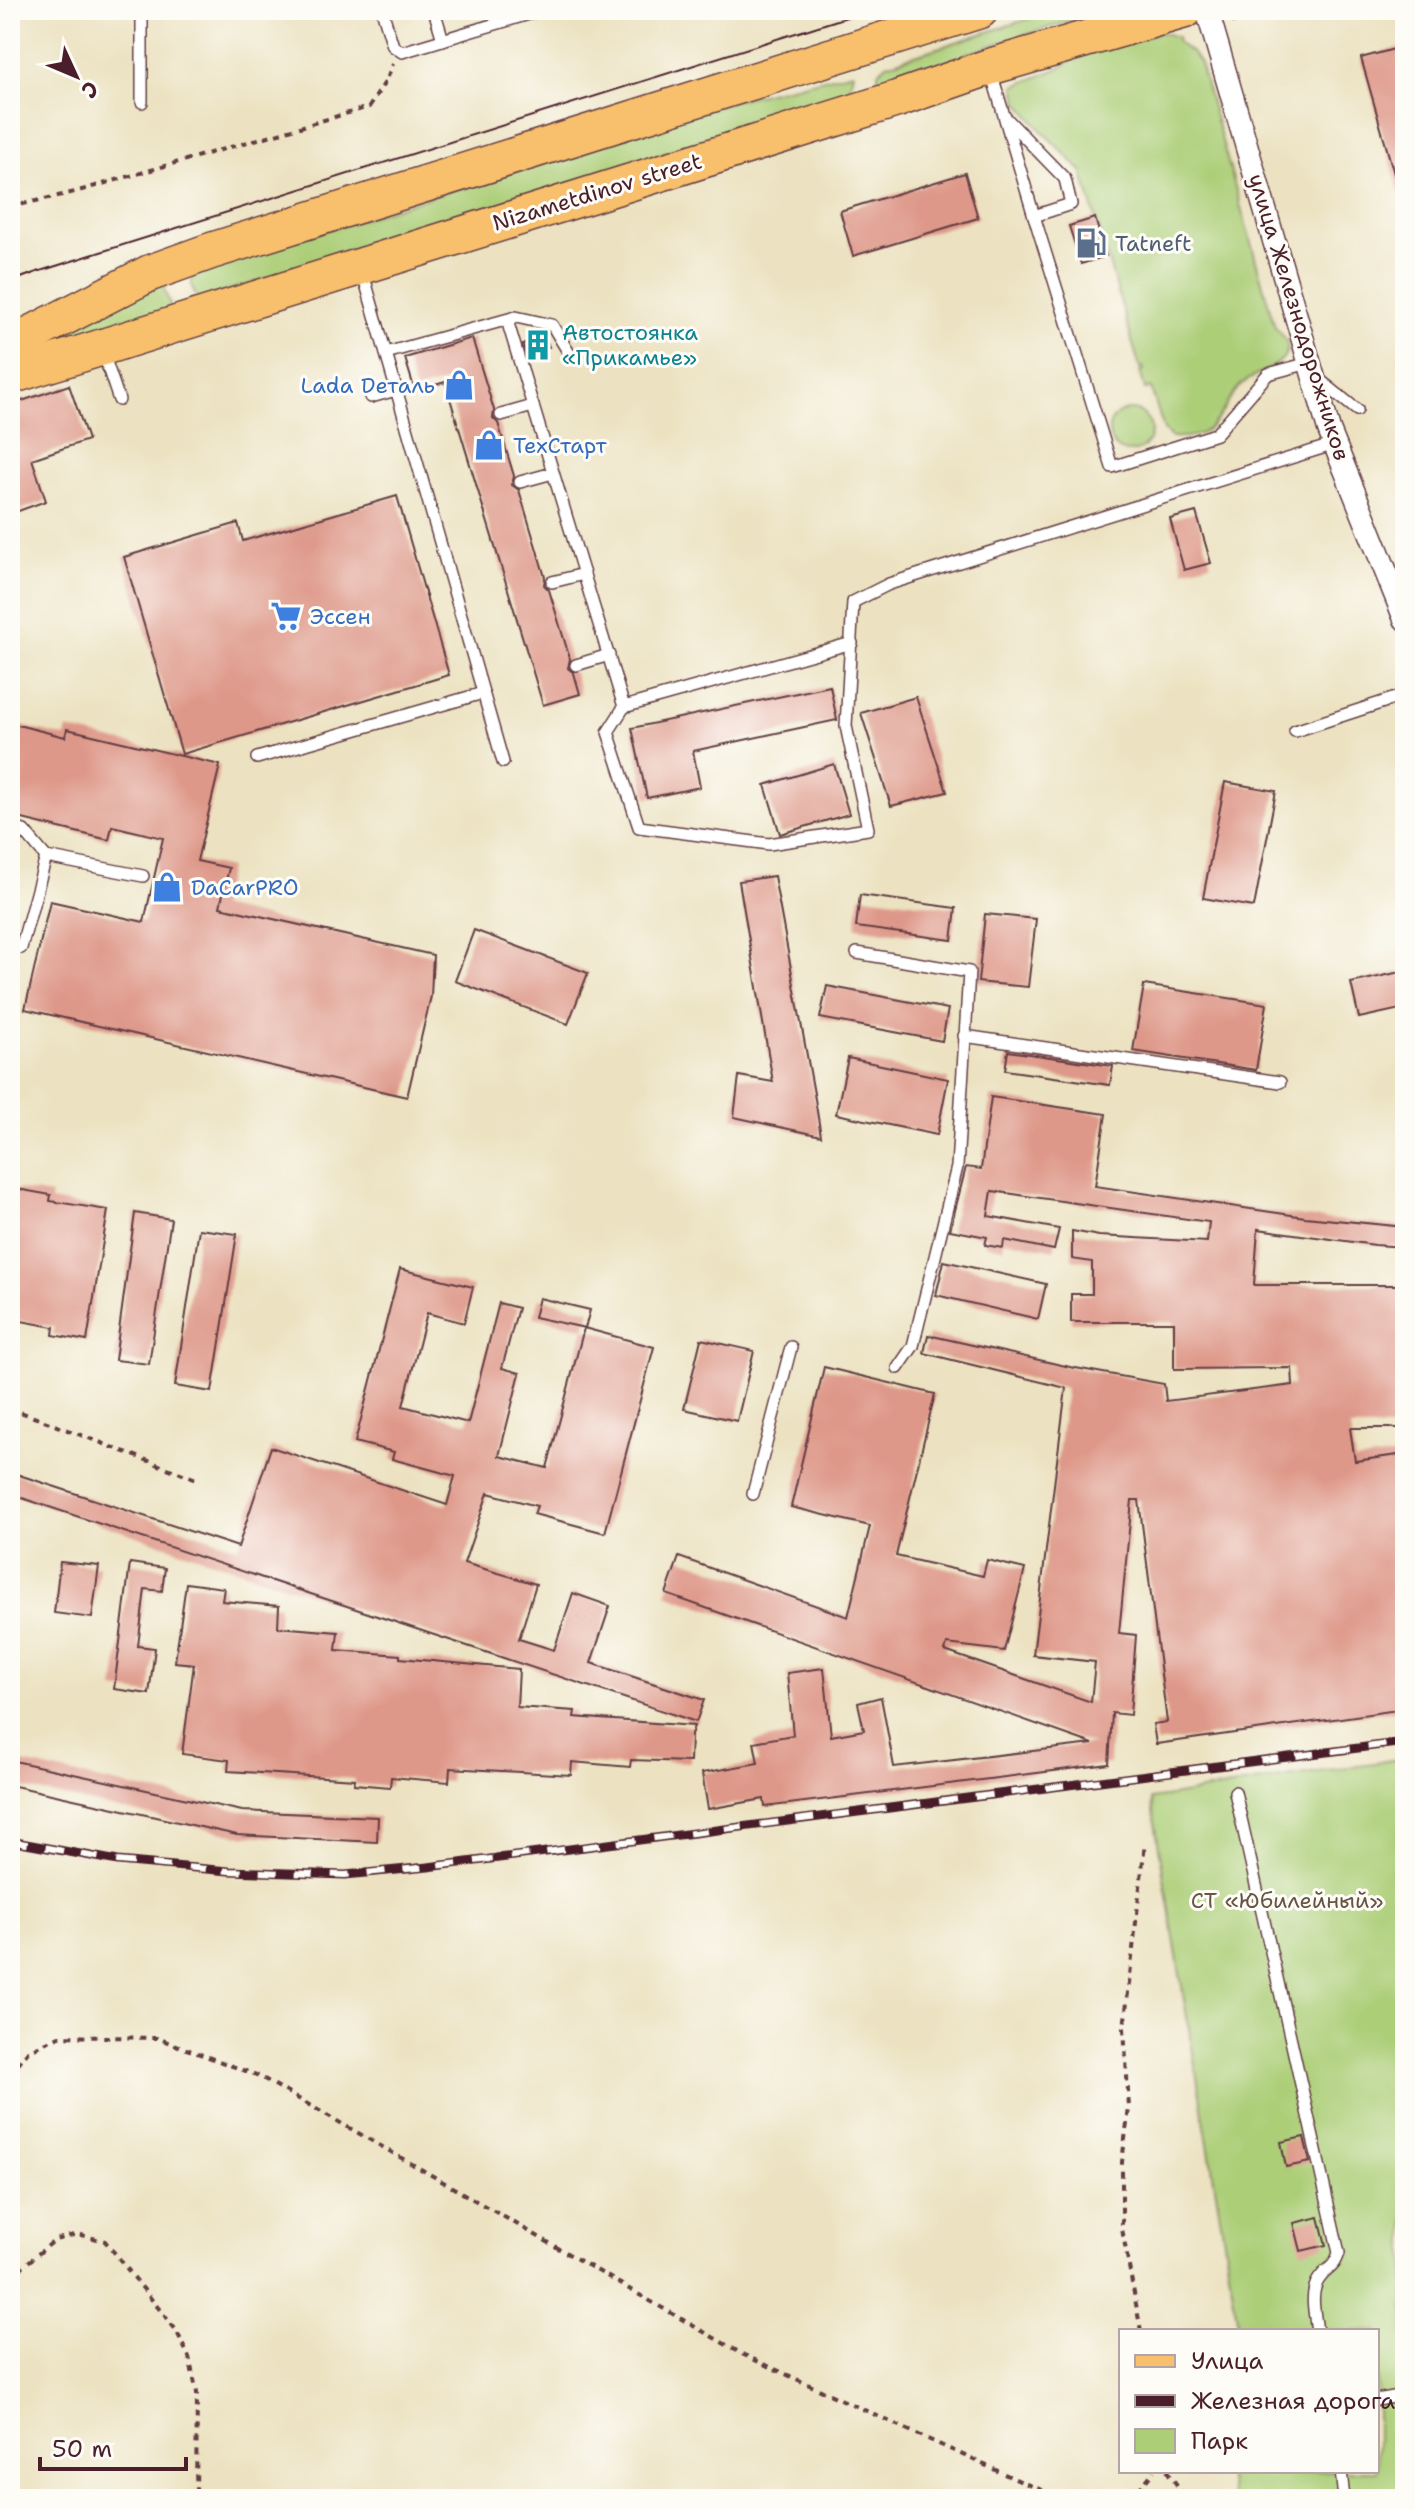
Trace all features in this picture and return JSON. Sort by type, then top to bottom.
[{"type":"main road","points":[[10,345],[150,273],[211,251],[980,10]]},
{"type":"main road","name":"Nizametdinov street","points":[[10,376],[897,99],[989,67],[1185,10]]},
{"type":"main road","points":[[885,40],[870,54],[865,68],[867,84],[881,94],[897,99]]},
{"type":"main road","points":[[211,251],[190,265],[181,280],[181,293],[190,306],[212,314]]},
{"type":"street","name":"улица Железнодорожников","points":[[1207,10],[1335,444],[1405,619]]},
{"type":"lane","points":[[142,10],[142,102]]},
{"type":"lane","points":[[382,10],[393,46],[405,52],[542,10]]},
{"type":"lane","points":[[434,10],[443,40]]},
{"type":"lane","points":[[989,67],[1112,467],[1216,434],[1268,374],[1311,368],[1357,410]]},
{"type":"lane","points":[[1005,117],[1065,179],[1071,204],[1034,216]]},
{"type":"lane","points":[[361,266],[503,762]]},
{"type":"lane","points":[[386,353],[516,317],[552,325],[569,353]]},
{"type":"lane","points":[[507,320],[624,707]]},
{"type":"lane","points":[[101,348],[119,400]]},
{"type":"lane","points":[[371,397],[396,390]]},
{"type":"lane","points":[[501,415],[533,406]]},
{"type":"lane","points":[[852,643],[624,707],[608,732],[639,827],[769,844],[868,829],[846,726],[852,643],[853,602],[889,584],[1335,444]]},
{"type":"lane","points":[[520,482],[553,473]]},
{"type":"lane","points":[[552,582],[584,574]]},
{"type":"lane","points":[[576,665],[609,655]]},
{"type":"lane","points":[[257,758],[483,693]]},
{"type":"lane","points":[[1295,731],[1405,695]]},
{"type":"lane","points":[[10,827],[24,831],[46,857],[143,876]]},
{"type":"lane","points":[[10,945],[21,948],[46,857]]},
{"type":"lane","points":[[857,953],[969,972],[957,1167],[913,1346],[898,1368]]},
{"type":"lane","points":[[964,1036],[1280,1082]]},
{"type":"lane","points":[[753,1494],[791,1347]]},
{"type":"lane","points":[[1235,1792],[1339,2253],[1334,2267],[1319,2279],[1313,2299],[1317,2329]]},
{"type":"lane","points":[[1379,2400],[1405,2395]]},
{"type":"lane","points":[[1341,2473],[1344,2499]]},
{"type":"path","points":[[1226,24],[1277,10]]},
{"type":"path","points":[[10,207],[75,192],[369,107],[387,79],[398,51]]},
{"type":"path","points":[[10,1408],[196,1479]]},
{"type":"path","points":[[1141,2329],[1122,2229],[1122,2162],[1129,2108],[1124,2028],[1145,1843]]},
{"type":"path","points":[[10,2074],[28,2051],[59,2036],[157,2038],[259,2076],[744,2355],[1065,2499]]},
{"type":"path","points":[[10,2277],[55,2240],[77,2234],[105,2241],[176,2330],[189,2357],[197,2393],[196,2499]]},
{"type":"path","points":[[1131,2499],[1152,2473]]},
{"type":"path","points":[[1168,2473],[1187,2499]]},
{"type":"green space","points":[[1057,10],[1105,10],[986,47],[912,82],[884,87],[878,81],[878,72],[887,64]]},
{"type":"green space","points":[[1160,32],[1178,37],[1177,42],[1200,64],[1275,327],[1287,345],[1283,359],[1241,385],[1207,430],[1185,437],[1171,437],[1164,430],[1151,388],[1145,389],[1140,371],[1144,370],[1140,368],[1082,171],[1042,131],[1018,101],[1015,86],[1057,69],[1084,53]]},
{"type":"green space","points":[[853,72],[850,88],[854,94],[199,300],[193,289],[192,279],[196,271],[736,100]]},
{"type":"green space","points":[[167,280],[164,290],[172,309],[10,357]]},
{"type":"green space","points":[[1130,410],[1145,416],[1151,431],[1145,446],[1130,452],[1115,446],[1109,431],[1115,416]]},
{"type":"green space","name":"СТ «Юбилейный»","points":[[1405,1758],[1405,2499],[1233,2499],[1227,2473],[1379,2473],[1379,2329],[1239,2329],[1151,1799]]},
{"type":"building","points":[[1405,46],[1405,195],[1400,195],[1361,58]]},
{"type":"building","points":[[965,173],[978,218],[853,256],[840,211]]},
{"type":"building","points":[[1095,218],[1106,256],[1081,264],[1069,226]]},
{"type":"building","name":"Автостоянка «Прикамье»","points":[[543,332],[549,347],[526,355],[523,345]]},
{"type":"building","points":[[472,338],[494,410],[493,418],[498,423],[514,476],[512,485],[519,490],[545,577],[544,585],[549,590],[570,659],[568,668],[574,673],[580,694],[543,705],[445,382],[415,391],[405,358]]},
{"type":"building","points":[[69,385],[88,440],[32,459],[46,501],[10,514],[10,405]]},
{"type":"building","name":"Эссен","points":[[397,496],[449,675],[182,754],[124,557],[238,523],[243,541]]},
{"type":"building","points":[[1196,512],[1211,563],[1184,570],[1170,519]]},
{"type":"building","points":[[830,686],[837,720],[693,751],[700,787],[647,798],[632,728]]},
{"type":"building","points":[[916,697],[947,792],[891,806],[861,713]]},
{"type":"building","points":[[10,723],[65,737],[67,729],[220,765],[197,861],[229,868],[220,907],[433,955],[431,996],[407,1097],[25,1009],[50,901],[144,922],[163,838],[112,826],[109,840],[10,816]]},
{"type":"building","points":[[834,764],[849,814],[780,834],[765,785]]},
{"type":"building","points":[[1225,782],[1276,791],[1254,907],[1203,898]]},
{"type":"building","points":[[774,876],[821,1136],[734,1117],[739,1076],[773,1082],[739,881]]},
{"type":"building","points":[[860,895],[956,908],[952,940],[856,927]]},
{"type":"building","points":[[985,914],[1036,919],[1028,987],[978,982]]},
{"type":"building","points":[[474,930],[588,973],[568,1024],[455,981]]},
{"type":"building","points":[[1405,971],[1405,1008],[1359,1018],[1351,983]]},
{"type":"building","points":[[1144,985],[1267,1004],[1256,1070],[1133,1051]]},
{"type":"building","points":[[827,986],[948,1009],[942,1041],[820,1018]]},
{"type":"building","points":[[1008,1051],[1113,1066],[1110,1085],[1005,1070]]},
{"type":"building","points":[[848,1058],[948,1079],[937,1135],[836,1114]]},
{"type":"building","points":[[991,1097],[1106,1114],[1095,1186],[1305,1217],[1405,1227],[1405,1247],[1258,1229],[1254,1285],[1405,1285],[1405,1428],[1350,1428],[1355,1461],[1405,1454],[1405,1709],[1156,1744],[1153,1724],[1167,1722],[1139,1500],[1132,1500],[1119,1633],[1136,1635],[1130,1715],[1112,1713],[1109,1764],[765,1807],[764,1799],[708,1809],[702,1773],[758,1763],[754,1742],[793,1735],[787,1673],[824,1668],[831,1736],[864,1730],[858,1703],[881,1697],[894,1767],[1093,1744],[666,1594],[679,1557],[848,1617],[870,1526],[791,1507],[824,1367],[935,1394],[896,1556],[983,1576],[987,1560],[1025,1569],[1004,1651],[947,1644],[945,1651],[1091,1702],[1095,1662],[1033,1655],[1066,1388],[924,1353],[928,1335],[1070,1367],[1164,1384],[1166,1401],[1293,1385],[1292,1368],[1174,1369],[1174,1322],[1071,1322],[1071,1294],[1092,1294],[1092,1262],[1072,1259],[1072,1231],[1099,1236],[1207,1242],[1209,1222],[992,1191],[988,1216],[1059,1229],[1054,1250],[1004,1240],[1003,1248],[985,1245],[987,1237],[950,1230],[966,1167],[981,1169]]},
{"type":"building","points":[[17,1189],[51,1195],[50,1201],[108,1210],[87,1341],[53,1335],[54,1327],[10,1319],[10,1229]]},
{"type":"building","points":[[135,1213],[171,1219],[149,1364],[115,1360]]},
{"type":"building","points":[[199,1229],[237,1234],[212,1392],[175,1386]]},
{"type":"building","points":[[944,1261],[1046,1284],[1038,1319],[936,1295]]},
{"type":"building","points":[[400,1269],[473,1287],[464,1323],[427,1313],[403,1406],[468,1423],[499,1303],[518,1308],[502,1368],[520,1373],[499,1456],[547,1468],[584,1328],[654,1347],[605,1533],[534,1514],[537,1506],[488,1493],[464,1563],[536,1584],[519,1639],[554,1650],[573,1593],[610,1606],[591,1663],[704,1700],[696,1722],[10,1494],[10,1472],[238,1547],[271,1447],[447,1505],[455,1476],[392,1459],[394,1452],[355,1442]]},
{"type":"building","points":[[539,1298],[590,1310],[585,1328],[534,1317]]},
{"type":"building","points":[[701,1339],[754,1351],[737,1421],[684,1409]]},
{"type":"building","points":[[60,1562],[99,1566],[92,1618],[54,1613]]},
{"type":"building","points":[[130,1563],[165,1568],[162,1591],[145,1589],[138,1646],[155,1648],[149,1694],[114,1689]]},
{"type":"building","points":[[186,1583],[224,1588],[222,1601],[279,1606],[278,1627],[338,1632],[336,1650],[519,1669],[517,1707],[575,1711],[574,1717],[694,1726],[690,1762],[631,1760],[630,1767],[572,1762],[571,1775],[450,1768],[449,1782],[391,1777],[390,1787],[354,1784],[355,1779],[228,1771],[229,1760],[182,1754],[194,1664],[175,1662]]},
{"type":"building","points":[[10,1760],[242,1811],[378,1817],[377,1842],[237,1835],[10,1785]]},
{"type":"building","points":[[1304,2137],[1310,2162],[1286,2167],[1281,2142]]},
{"type":"building","points":[[1319,2217],[1326,2245],[1301,2251],[1294,2223]]},
{"type":"tram line","points":[[10,282],[869,10]]},
{"type":"railway","points":[[10,1841],[118,1861],[229,1871],[345,1875],[1405,1742]]},
{"type":"place","name":"Tatneft","points":[[1091,243]]},
{"type":"place","name":"Автостоянка «Прикамье»","points":[[538,345]]},
{"type":"place","name":"Lada Dеталь","points":[[459,385]]},
{"type":"place","name":"ТехСтарт","points":[[489,445]]},
{"type":"place","name":"Эссен","points":[[286,616]]},
{"type":"place","name":"DaCarPRO","points":[[167,887]]}]
